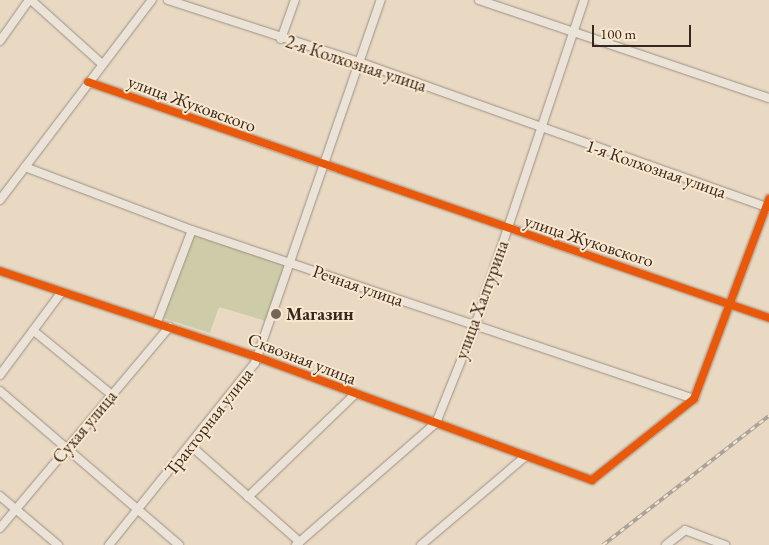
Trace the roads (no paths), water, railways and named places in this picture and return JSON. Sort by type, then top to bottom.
[{"type":"street","points":[[0,41],[30,0],[102,64]]},
{"type":"street","points":[[0,200],[152,0]]},
{"type":"street","name":"2-я Колхозная улица","points":[[168,0],[281,39],[359,62],[543,130]]},
{"type":"street","points":[[281,39],[295,0]]},
{"type":"street","name":"Тракторная улица","points":[[109,545],[190,446],[257,357],[381,0]]},
{"type":"street","points":[[479,0],[769,98]]},
{"type":"street","name":"улица Халтурина","points":[[298,543],[436,423],[475,326],[543,130],[572,31],[584,0]]},
{"type":"street","name":"улица Жуковского","points":[[88,82],[322,167],[733,304],[769,318]]},
{"type":"street","name":"1-я Колхозная улица","points":[[543,130],[768,208]]},
{"type":"street","name":"Речная улица","points":[[25,167],[192,230],[694,399]]},
{"type":"street","points":[[694,399],[733,304],[768,208],[769,199]]},
{"type":"street","points":[[157,322],[192,230]]},
{"type":"street","name":"Сквозная улица","points":[[0,271],[61,293],[157,322],[257,357],[354,395],[592,480],[694,399]]},
{"type":"street","points":[[0,375],[35,332],[61,293]]},
{"type":"street","name":"Сухая улица","points":[[0,528],[169,327]]},
{"type":"street","points":[[35,332],[112,395]]},
{"type":"street","points":[[0,391],[180,545]]},
{"type":"street","points":[[248,497],[354,395]]},
{"type":"street","points":[[190,446],[298,543]]},
{"type":"street","points":[[421,545],[526,456]]},
{"type":"street","points":[[0,496],[58,545]]},
{"type":"street","points":[[666,545],[685,530],[725,545]]},
{"type":"railway","points":[[603,545],[769,416]]},
{"type":"place","name":"Магазин","points":[[276,314]]}]
